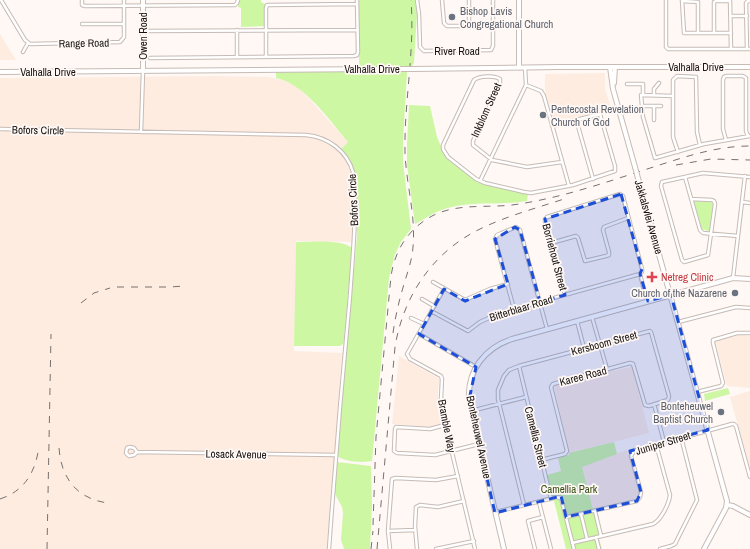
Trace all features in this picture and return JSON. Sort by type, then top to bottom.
[{"type":"street","points":[[0,0],[28,43],[22,52]]},
{"type":"street","points":[[82,0],[82,5],[86,6],[235,5],[238,0]]},
{"type":"street","name":"Range Road","points":[[28,43],[118,43],[124,38],[124,0]]},
{"type":"street","name":"Owen Road","points":[[143,0],[143,71]]},
{"type":"street","points":[[150,58],[356,55],[358,52],[357,0]]},
{"type":"street","name":"River Road","points":[[418,0],[420,47],[422,50],[490,50],[493,46],[493,26]]},
{"type":"street","points":[[442,0],[444,23],[445,26],[448,27],[493,26],[493,0]]},
{"type":"street","points":[[469,0],[469,26]]},
{"type":"street","points":[[518,0],[519,68]]},
{"type":"street","points":[[666,0],[666,47],[668,49],[748,49],[746,2],[750,1]]},
{"type":"street","points":[[698,33],[698,2],[682,0],[684,33],[698,33],[714,33],[731,33]]},
{"type":"street","points":[[714,33],[714,2],[730,0],[731,49]]},
{"type":"street","points":[[266,57],[266,8],[269,5],[357,4]]},
{"type":"street","points":[[730,16],[746,16]]},
{"type":"street","points":[[82,24],[124,24]]},
{"type":"street","points":[[237,30],[237,57]]},
{"type":"street","points":[[143,31],[358,30]]},
{"type":"street","points":[[153,58],[154,62]]},
{"type":"street","name":"Valhalla Drive","points":[[0,72],[750,66]]},
{"type":"street","name":"Jakkalsvlei Avenue","points":[[612,67],[613,89],[708,430],[727,505]]},
{"type":"street","points":[[525,68],[526,84],[480,181],[528,193],[569,186],[615,171],[615,166],[600,114],[597,113],[552,126]]},
{"type":"street","points":[[141,132],[143,71]]},
{"type":"street","points":[[678,152],[674,137],[673,96],[673,80],[677,76],[696,77],[697,132],[700,145]]},
{"type":"street","points":[[627,84],[643,84],[643,117],[655,158],[700,145],[749,136],[746,78],[743,76],[726,76],[723,80],[723,129],[726,140]]},
{"type":"street","name":"Inkblom Street","points":[[480,181],[448,158],[443,149],[443,145],[474,80],[479,78],[497,77],[500,79],[500,84],[472,143],[474,147],[491,159],[530,168],[562,162]]},
{"type":"street","points":[[654,95],[654,89],[658,83]]},
{"type":"street","points":[[526,84],[543,93],[569,186]]},
{"type":"street","points":[[643,95],[673,96]]},
{"type":"street","points":[[642,106],[661,106]]},
{"type":"street","points":[[654,106],[654,120]]},
{"type":"street","points":[[576,119],[593,179]]},
{"type":"street","name":"Bofors Circle","points":[[0,129],[311,135],[331,143],[340,150],[347,159],[355,180],[355,242],[335,455],[329,549]]},
{"type":"street","points":[[691,200],[714,201],[711,234],[708,255],[683,261],[661,183],[703,173],[750,177]]},
{"type":"street","points":[[733,278],[745,176]]},
{"type":"street","points":[[686,177],[700,230],[703,233],[738,236]]},
{"type":"street","name":"Borriehout Street","points":[[566,295],[545,222],[546,217],[618,194],[622,195],[642,270],[640,274],[648,301]]},
{"type":"street","points":[[742,202],[750,203]]},
{"type":"street","points":[[551,243],[576,236],[578,238],[585,261],[606,256],[609,255],[609,252],[603,230],[604,227],[628,218]]},
{"type":"street","points":[[514,309],[495,239],[497,235],[516,227],[520,230],[547,329]]},
{"type":"street","name":"Bitterblaar Road","points":[[431,311],[468,331],[492,315],[640,274]]},
{"type":"street","name":"Bonteheuwel Avenue","points":[[504,549],[471,411],[469,391],[471,379],[476,367],[485,354],[503,342],[592,316],[733,278],[750,279]]},
{"type":"street","points":[[433,282],[465,300],[490,289],[508,284]]},
{"type":"street","name":"Bramble Way","points":[[444,289],[407,354],[441,376],[441,399],[446,425],[475,549]]},
{"type":"street","points":[[422,299],[434,306]]},
{"type":"street","points":[[678,322],[736,307],[750,308]]},
{"type":"street","points":[[592,316],[607,369]]},
{"type":"street","points":[[412,318],[424,324]]},
{"type":"street","points":[[577,321],[584,348]]},
{"type":"street","name":"Kersboom Street","points":[[524,505],[499,404],[498,390],[504,376],[509,370],[648,331],[651,332],[669,397],[667,400],[654,404]]},
{"type":"street","points":[[697,392],[721,386],[723,383],[713,340],[737,333],[750,333]]},
{"type":"street","points":[[419,334],[476,367]]},
{"type":"street","name":"Karee Road","points":[[541,460],[565,454],[566,451],[551,387],[553,384],[630,363],[633,364],[644,404],[648,406],[654,404]]},
{"type":"street","name":"Camellia Street","points":[[519,366],[551,499]]},
{"type":"street","points":[[471,411],[526,397]]},
{"type":"street","points":[[654,404],[664,442]]},
{"type":"street","name":"Juniper Street","points":[[595,510],[637,501],[639,499],[641,492],[631,454],[635,450],[732,424],[735,424],[750,477]]},
{"type":"street","points":[[446,425],[430,428],[397,426],[395,429],[394,451],[432,455],[479,444]]},
{"type":"street","points":[[660,549],[673,546],[675,544],[698,500],[681,437]]},
{"type":"street","points":[[572,543],[654,524],[659,519],[670,496],[656,444]]},
{"type":"street","points":[[128,447],[134,448],[137,452],[131,456],[126,453],[126,450],[128,447]]},
{"type":"street","name":"Losack Avenue","points":[[137,452],[335,455]]},
{"type":"street","points":[[390,549],[388,531],[393,478],[436,480],[458,476]]},
{"type":"street","points":[[495,513],[557,497],[561,498],[574,549]]},
{"type":"street","points":[[417,549],[415,530],[417,506],[438,506],[464,501]]},
{"type":"street","points":[[539,502],[551,549]]},
{"type":"street","points":[[704,549],[727,505],[733,506],[750,515]]},
{"type":"street","points":[[566,517],[595,510],[601,536]]},
{"type":"street","points":[[581,514],[587,539]]},
{"type":"street","points":[[535,549],[528,521],[543,517]]},
{"type":"street","points":[[388,531],[415,530]]},
{"type":"street","points":[[596,537],[599,549]]},
{"type":"street","points":[[436,549],[474,542]]},
{"type":"highlighted area","points":[[621,194],[642,269],[640,274],[648,301],[671,295],[708,430],[630,451],[641,492],[637,501],[566,517],[561,496],[495,513],[469,400],[476,367],[419,334],[444,289],[465,301],[508,284],[495,239],[515,227],[520,230],[540,302],[565,295],[545,219]]},
{"type":"shaded area","points":[[0,34],[16,60],[0,60]]},
{"type":"shaded area","points":[[605,73],[605,88],[610,105],[600,111],[556,123],[553,122],[545,90],[545,74]]},
{"type":"shaded area","points":[[270,77],[289,82],[306,95],[348,142],[340,150],[349,162],[355,181],[355,242],[296,241],[294,351],[342,353],[327,549],[0,549],[0,78]]},
{"type":"shaded area","points":[[739,335],[750,336],[750,388],[727,386],[715,341]]},
{"type":"shaded area","points":[[399,356],[440,379],[438,389],[438,405],[441,422],[440,425],[432,427],[392,424]]},
{"type":"shaded area","points":[[632,367],[649,433],[569,453],[554,386],[613,370]]},
{"type":"shaded area","points":[[750,391],[750,468],[730,397]]},
{"type":"shaded area","points":[[627,450],[640,494],[638,498],[593,509],[582,466]]},
{"type":"green space","points":[[239,0],[261,0],[261,2],[265,4],[265,26],[241,27],[241,8],[238,7]]},
{"type":"green space","points":[[359,0],[415,0],[417,13],[414,63],[412,66],[359,67]]},
{"type":"green space","points":[[276,72],[407,72],[403,162],[411,229],[401,242],[395,254],[389,278],[372,461],[354,462],[337,456],[357,237],[356,176],[349,158],[341,149],[348,142],[307,95],[297,87],[276,78]]},
{"type":"green space","points":[[409,105],[430,106],[437,137],[446,158],[477,182],[528,194],[527,201],[472,204],[450,208],[436,212],[415,224],[407,165]]},
{"type":"green space","points":[[694,202],[711,202],[713,204],[710,230],[708,231],[702,229]]},
{"type":"green space","points":[[296,242],[334,242],[348,245],[352,248],[344,339],[343,344],[340,346],[294,346]]},
{"type":"green space","points":[[728,388],[730,394],[705,401],[704,394]]},
{"type":"green space","name":"Camellia Park","points":[[614,442],[617,454],[582,467],[601,536],[599,539],[602,549],[566,549],[554,501],[551,499],[552,496],[547,475],[561,471],[558,458],[569,455],[569,453]]},
{"type":"green space","points":[[337,462],[371,466],[372,504],[370,549],[344,549],[341,540],[343,513],[342,507],[335,494]]},
{"type":"railway","points":[[393,333],[398,307],[410,264],[414,235],[405,152],[406,114],[412,38],[411,0]]},
{"type":"railway","points":[[373,525],[376,437],[391,276],[399,249],[416,227],[432,216],[451,209],[512,205],[546,199],[595,186],[696,154],[723,148],[750,146]]},
{"type":"railway","points":[[676,165],[711,159],[750,160]]},
{"type":"railway","points":[[377,549],[395,347],[405,311],[413,294],[422,278],[447,251],[478,230],[522,212],[567,198]]},
{"type":"railway","points":[[117,287],[185,286]]},
{"type":"railway","points":[[81,303],[94,293],[110,288]]},
{"type":"railway","points":[[47,549],[51,334]]},
{"type":"railway","points":[[0,499],[16,491],[28,479],[35,464],[39,446]]},
{"type":"railway","points":[[59,448],[60,459],[67,478],[79,492],[97,501],[108,503]]},
{"type":"railway","points":[[371,549],[373,531]]},
{"type":"place","name":"Bishop Lavis Congregational Church","points":[[452,17]]},
{"type":"place","name":"Pentecostal Revelation Church of God","points":[[543,115]]},
{"type":"place","name":"Netreg Clinic","points":[[652,277]]},
{"type":"place","name":"Church of the Nazarene","points":[[735,293]]},
{"type":"place","name":"Bonteheuwel Baptist Church","points":[[721,412]]}]
